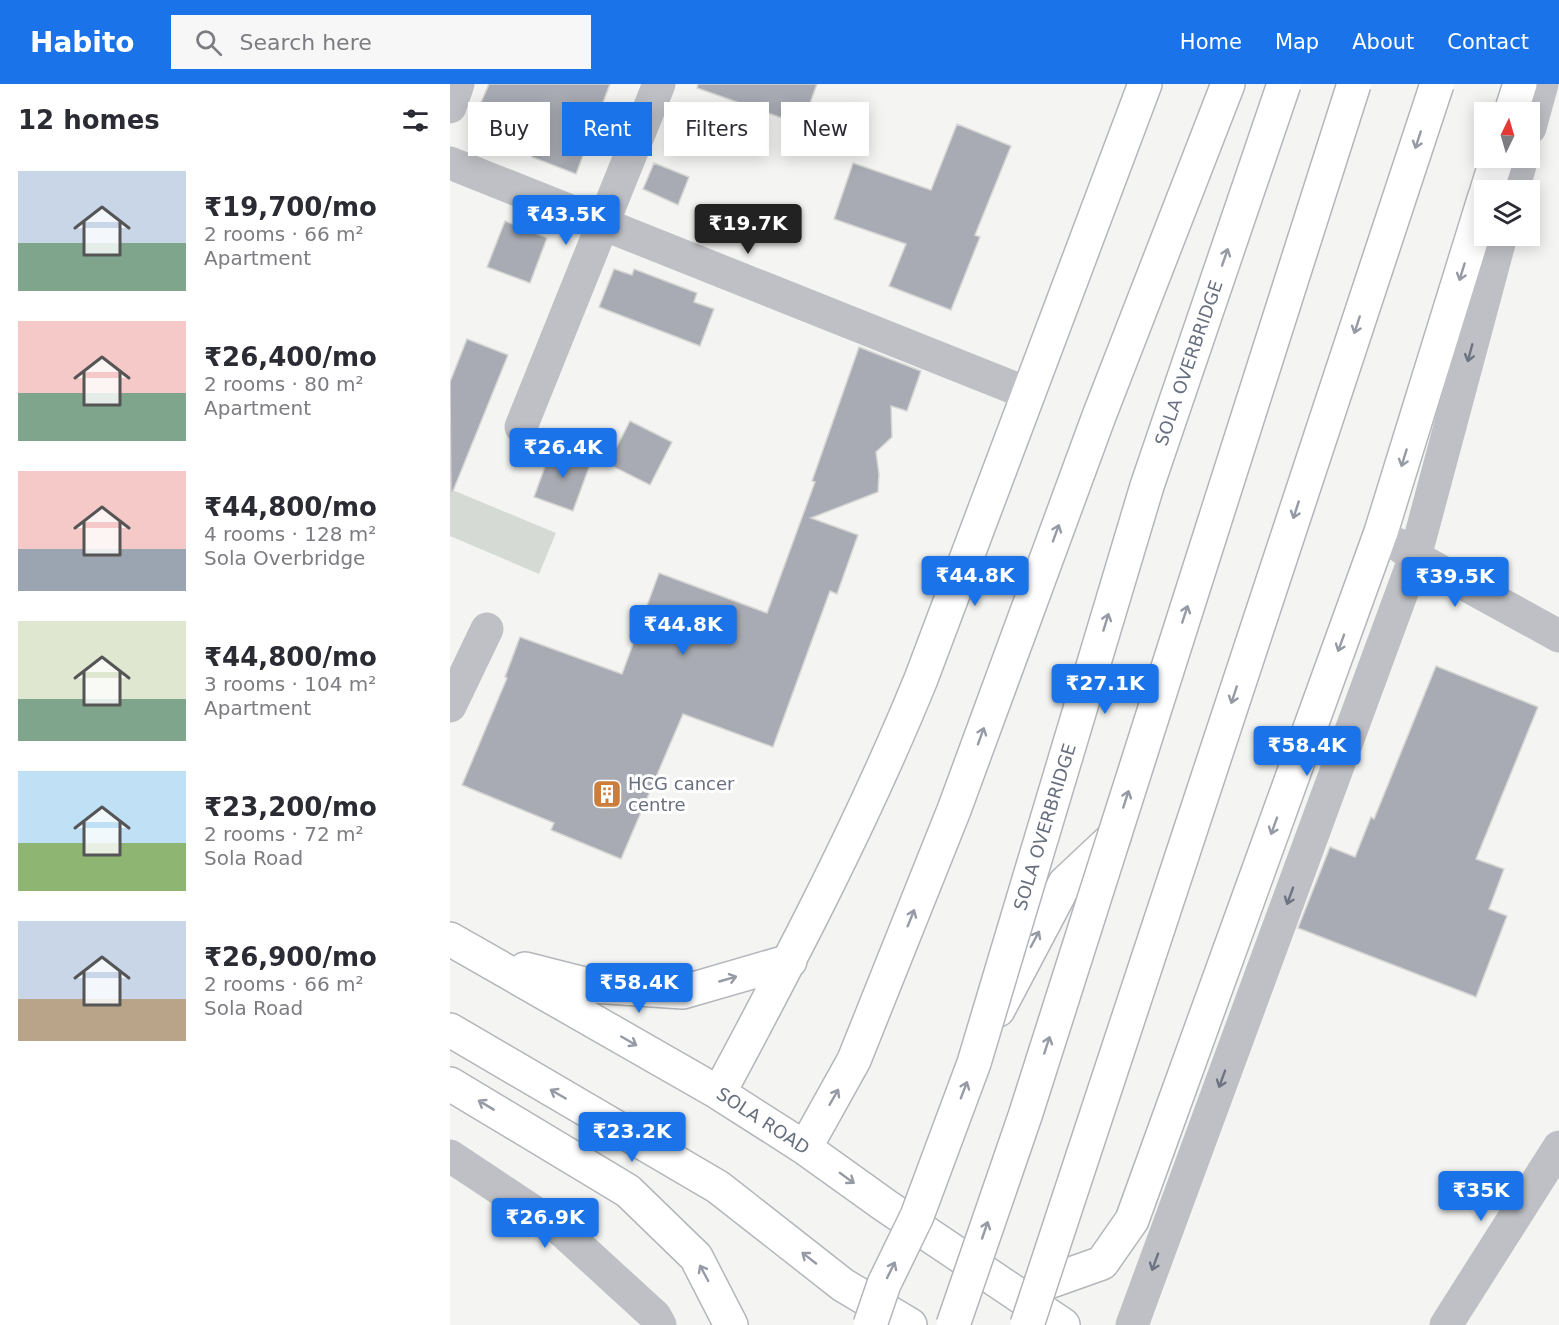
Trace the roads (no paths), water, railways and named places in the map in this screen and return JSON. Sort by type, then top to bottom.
[{"type":"main road","points":[[719,1093],[790,961],[893,747],[921,679],[1145,84]]},
{"type":"main road","points":[[805,1148],[854,1060],[954,810],[1099,416],[1228,84]]},
{"type":"main road","name":"SOLA OVERBRIDGE","points":[[870,1325],[884,1284],[917,1216],[979,1047],[1147,486],[1284,84]]},
{"type":"main road","points":[[952,1325],[1025,1116],[1354,84]]},
{"type":"main road","points":[[1027,1325],[1437,84]]},
{"type":"main road","points":[[1514,102],[1520,84]]},
{"type":"main road","points":[[1040,1285],[1102,1263],[1132,1220],[1381,532],[1474,232]]},
{"type":"main road","points":[[979,1047],[1065,883],[1114,837]]},
{"type":"main road","name":"SOLA ROAD","points":[[450,939],[719,1093],[805,1148],[886,1206],[1063,1325]]},
{"type":"main road","points":[[485,960],[592,986],[682,992],[790,961]]},
{"type":"main road","points":[[450,1030],[718,1187],[843,1285],[910,1325]]},
{"type":"main road","points":[[450,1084],[628,1191],[696,1257],[731,1325]]},
{"type":"street","points":[[450,107],[458,84]]},
{"type":"street","points":[[521,427],[659,84]]},
{"type":"street","points":[[1537,102],[1542,84]]},
{"type":"street","points":[[450,163],[1027,393]]},
{"type":"street","points":[[1132,1325],[1415,557],[1498,246]]},
{"type":"street","points":[[1381,532],[1415,557],[1559,636]]},
{"type":"street","points":[[450,706],[487,629]]},
{"type":"street","points":[[1446,1325],[1559,1147]]},
{"type":"street","points":[[450,1156],[560,1229],[655,1316],[660,1325]]},
{"type":"place","name":"HCG cancer centre","points":[[607,794]]}]
